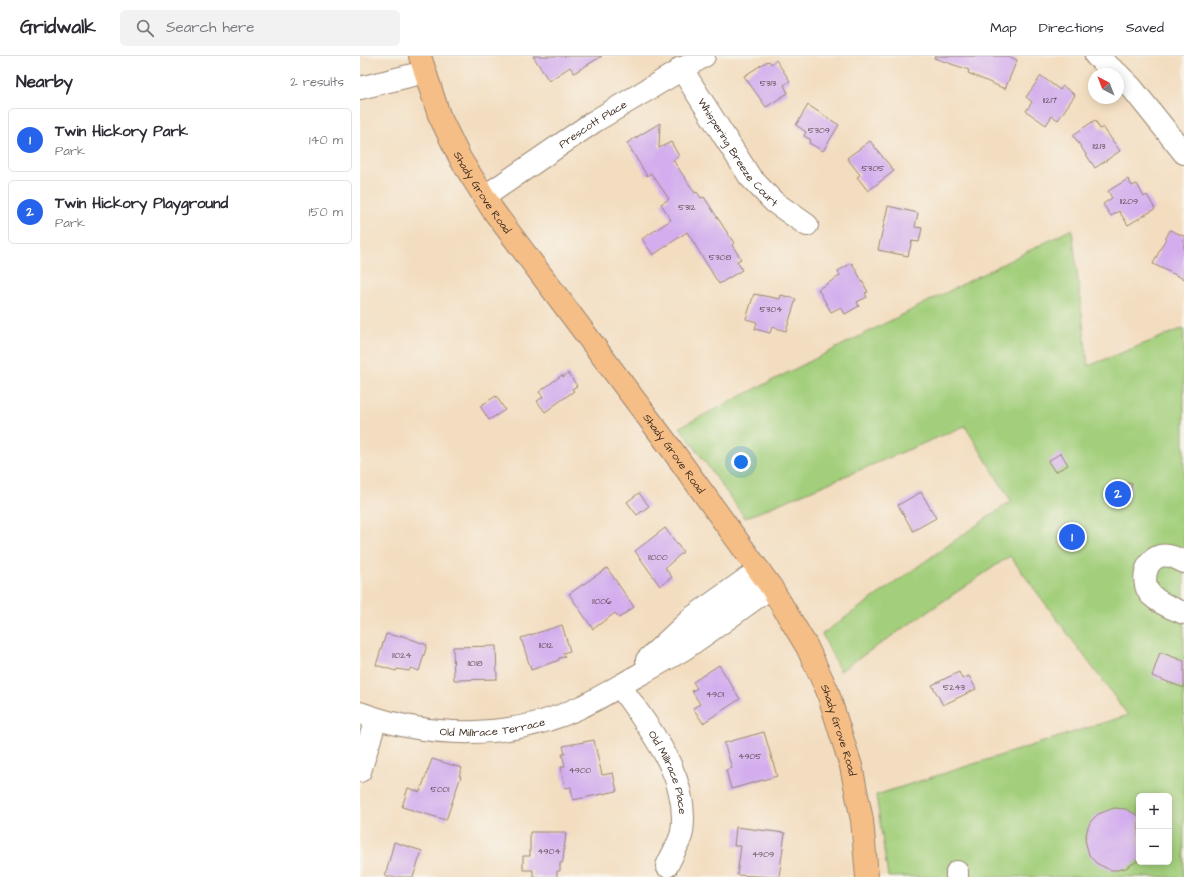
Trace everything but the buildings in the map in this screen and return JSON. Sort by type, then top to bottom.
[{"type":"main road","name":"Shady Grove Road","points":[[423,64],[442,121],[461,160],[484,197],[765,579],[808,647],[838,719],[851,766],[862,820],[868,877]]},
{"type":"street","name":"Prescott Place","points":[[484,197],[595,121],[704,56]]},
{"type":"street","points":[[1096,56],[1111,68]]},
{"type":"street","points":[[360,88],[423,64]]},
{"type":"street","name":"Whispering Breeze Court","points":[[682,68],[750,177],[774,202],[807,225]]},
{"type":"street","points":[[1124,80],[1184,153]]},
{"type":"street","points":[[1184,562],[1172,556],[1160,556],[1149,566],[1145,578],[1146,586],[1150,594],[1158,600],[1184,613]]},
{"type":"street","name":"Old Millrace Terrace","points":[[368,716],[418,729],[456,733],[506,729],[547,720],[581,707],[684,649],[765,579]]},
{"type":"street","name":"Old Millrace Place","points":[[620,686],[658,742],[671,765],[679,788],[682,811],[682,834],[667,866]]},
{"type":"street","points":[[360,771],[368,716]]},
{"type":"green space","points":[[1072,229],[1088,366],[1184,328],[1184,877],[888,877],[876,795],[1128,715],[1010,556],[840,671],[822,634],[1011,501],[965,426],[745,518],[680,427]]},
{"type":"place","name":"Twin Hickory Playground","points":[[1118,494]]},
{"type":"place","name":"Twin Hickory Park","points":[[1072,537]]}]
